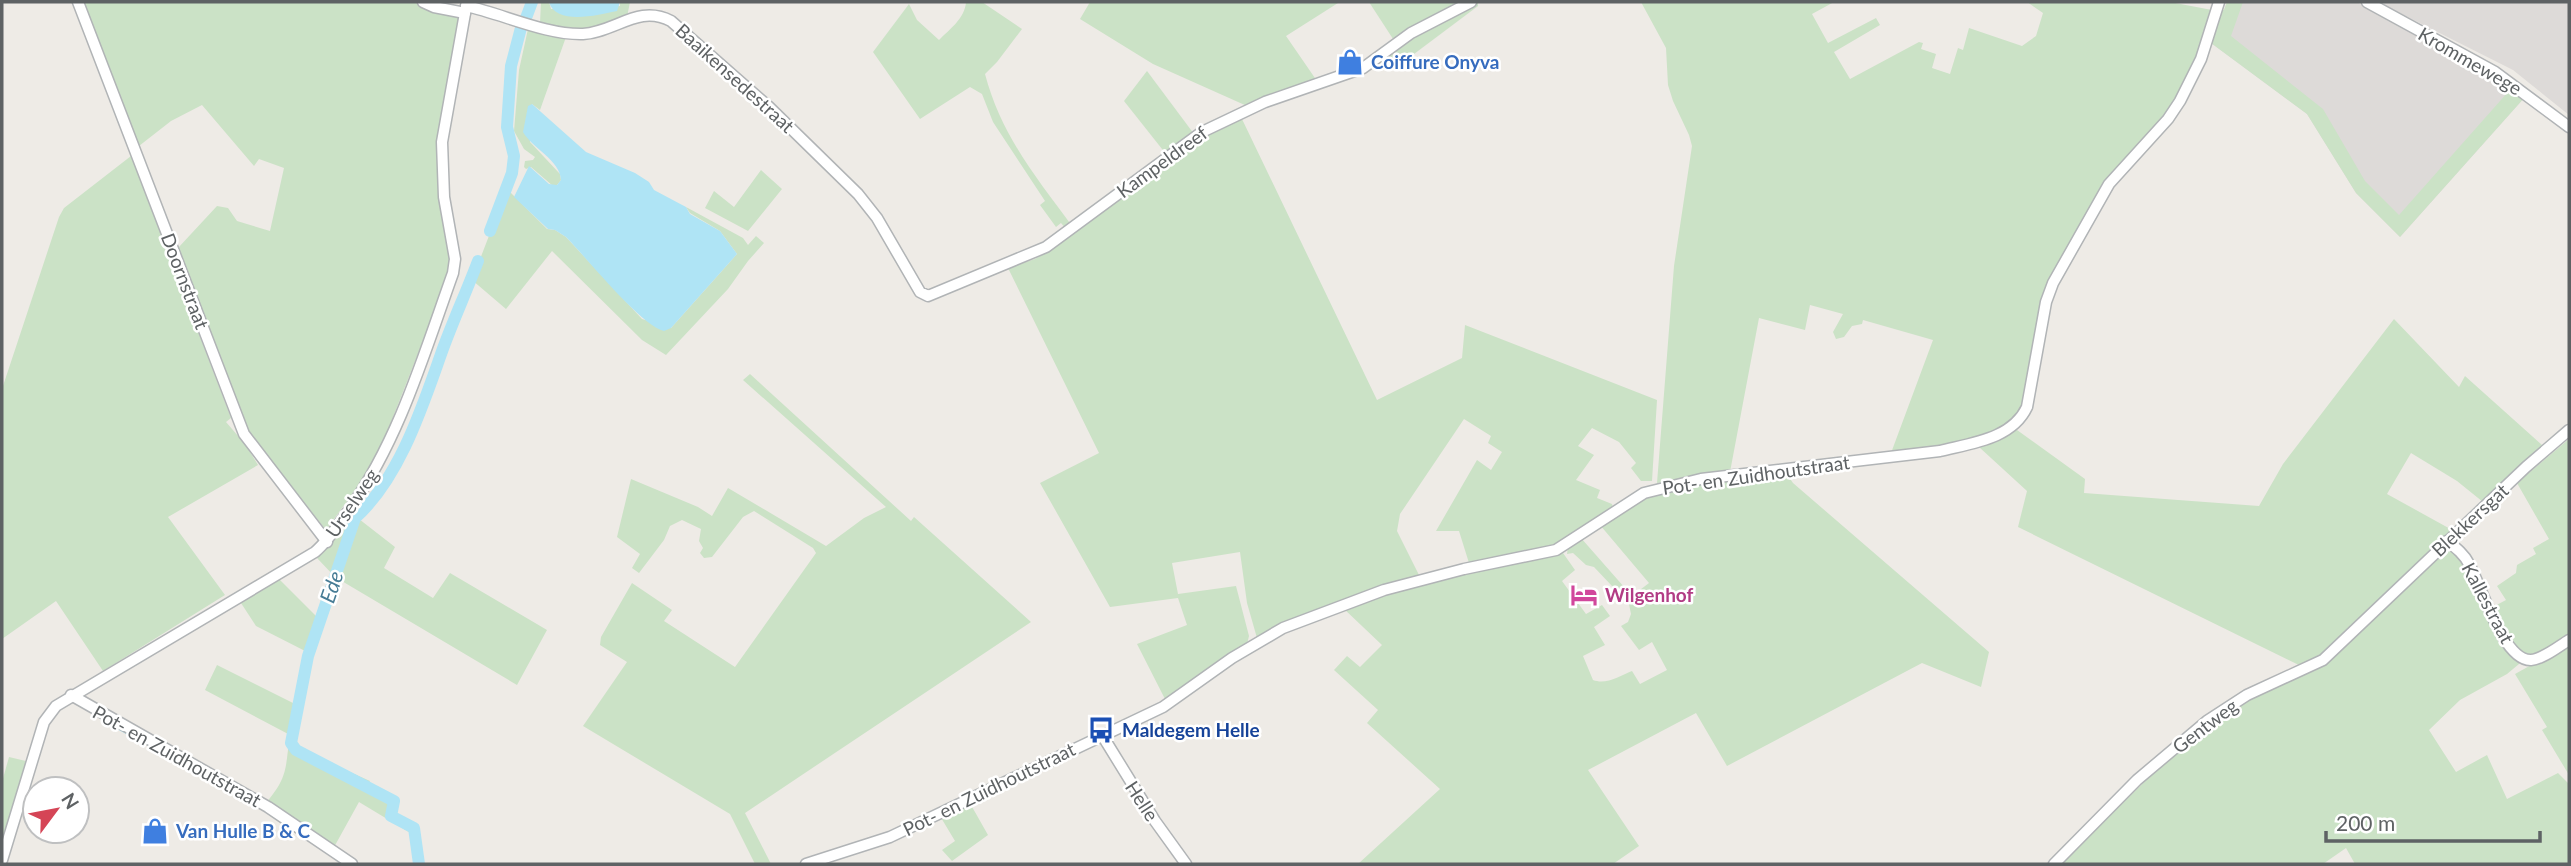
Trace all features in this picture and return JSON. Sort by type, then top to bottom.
[{"type":"street","name":"Doornstraat","points":[[78,2],[244,434],[327,542]]},
{"type":"street","name":"Baaikensedestraat","points":[[423,2],[466,7],[556,31],[579,34],[608,29],[639,15],[657,15],[671,21],[769,107],[844,180],[877,218],[920,292],[933,295]]},
{"type":"street","name":"Kampeldreef","points":[[933,295],[1031,255],[1061,238],[1167,155],[1202,132],[1265,102],[1363,68],[1411,33],[1471,2]]},
{"type":"street","name":"Pot- en Zuidhoutstraat","points":[[806,864],[890,837],[1176,699],[1232,658],[1283,628],[1384,590],[1464,569],[1556,550],[1643,493],[1701,479],[1940,451],[1978,442],[2009,429],[2019,421],[2027,407],[2046,302],[2053,283],[2109,184],[2168,119],[2180,100],[2201,59],[2219,2]]},
{"type":"street","name":"Krommewege","points":[[2367,2],[2494,72],[2569,127]]},
{"type":"street","name":"Urselweg","points":[[2,860],[44,722],[56,706],[327,542],[368,483],[384,454],[453,273],[455,260],[444,197],[442,142],[466,7]]},
{"type":"street","name":"Blekkersgat","points":[[2372,612],[2569,430]]},
{"type":"street","name":"Kallestraat","points":[[2447,541],[2468,561],[2504,639],[2522,657],[2537,659],[2569,640]]},
{"type":"street","name":"Gentweg","points":[[2054,864],[2137,780],[2207,721],[2247,695],[2313,666],[2331,653],[2372,612]]},
{"type":"street","name":"Pot- en Zuidhoutstraat","points":[[71,695],[268,807],[352,864]]},
{"type":"street","name":"Helle","points":[[1102,735],[1155,821],[1186,864]]},
{"type":"shaded area","points":[[2227,2],[2357,2],[2478,66],[2525,97],[2400,237],[2356,193],[2307,114],[2211,43],[2221,10],[2224,10]]},
{"type":"shaded area","points":[[2382,2],[2569,2],[2569,115],[2513,70]]},
{"type":"green space","points":[[82,2],[414,2],[433,11],[459,16],[441,115],[438,149],[438,180],[451,259],[447,280],[384,440],[366,475],[326,530],[248,432],[178,248],[217,206],[228,208],[237,221],[270,231],[284,168],[259,159],[254,166],[202,105],[171,121],[139,146]]},
{"type":"green space","points":[[541,2],[549,2],[551,9],[620,6],[620,2],[630,2],[627,17],[604,25],[574,29],[540,23]]},
{"type":"green space","points":[[966,2],[982,2],[1022,29],[985,74],[1000,117],[1021,154],[1072,226],[1067,230],[1061,223],[1056,227],[1040,205],[1045,201],[993,122],[982,94],[970,87],[920,119],[873,52],[909,4],[917,20],[939,40],[960,18]]},
{"type":"green space","points":[[1090,2],[1338,3],[1286,36],[1317,81],[1247,106],[1153,64],[1080,19]]},
{"type":"green space","points":[[1369,2],[1463,2],[1395,42]]},
{"type":"green space","points":[[1478,2],[1478,6],[1406,60],[1380,67],[1380,64],[1415,37]]},
{"type":"green space","points":[[1641,2],[1834,2],[1812,14],[1828,43],[1876,18],[1880,25],[1834,52],[1850,79],[1919,42],[1923,43],[1921,49],[1936,54],[1932,68],[1950,74],[1958,48],[1963,50],[1969,28],[2022,46],[2036,36],[2043,13],[2027,2],[2170,2],[2212,10],[2193,68],[2166,115],[2137,146],[2059,263],[2026,398],[2009,424],[1995,432],[1961,443],[1891,453],[1933,340],[1863,320],[1862,324],[1852,326],[1844,337],[1836,339],[1833,332],[1843,314],[1810,305],[1805,330],[1759,318],[1730,472],[1657,483],[1674,266],[1692,146],[1668,85],[1666,48]]},
{"type":"green space","points":[[2227,2],[2243,2],[2231,36],[2323,109],[2365,181],[2399,215],[2508,92],[2514,89],[2525,97],[2400,237],[2356,193],[2307,114],[2211,43],[2221,10],[2224,10]]},
{"type":"green space","points":[[528,29],[566,37],[540,110],[532,104],[530,142],[560,174],[561,180],[553,186],[531,167],[524,167],[525,161],[535,157],[524,149],[514,131],[519,70]]},
{"type":"green space","points":[[1147,71],[1194,134],[1166,154],[1124,101]]},
{"type":"green space","points":[[1241,117],[1377,400],[1462,358],[1465,325],[1657,400],[1652,481],[1641,481],[1631,468],[1636,463],[1619,442],[1592,428],[1578,446],[1594,455],[1576,480],[1600,490],[1597,498],[1612,504],[1613,508],[1556,546],[1469,563],[1459,531],[1436,531],[1477,460],[1491,470],[1502,452],[1488,443],[1491,436],[1464,419],[1400,514],[1397,531],[1419,575],[1316,611],[1257,638],[1247,603],[1240,552],[1172,563],[1178,594],[1236,586],[1249,636],[1247,644],[1166,701],[1137,644],[1187,625],[1178,598],[1110,607],[1040,483],[1099,453],[1008,268],[1035,259],[1053,248],[1196,140]]},
{"type":"green space","points":[[131,156],[231,418],[226,422],[245,444],[258,465],[168,517],[225,595],[103,671],[56,601],[2,639],[2,389],[59,217],[64,208]]},
{"type":"green space","points":[[761,170],[782,189],[748,231],[705,208],[714,191],[734,207]]},
{"type":"green space","points":[[507,189],[547,229],[555,230],[566,237],[642,319],[671,328],[737,254],[720,231],[690,213],[686,207],[743,238],[748,245],[756,236],[764,243],[728,289],[666,355],[642,340],[552,251],[506,309],[472,280]]},
{"type":"green space","points":[[2394,319],[2459,387],[2465,376],[2543,446],[2483,502],[2457,481],[2411,453],[2387,494],[2454,531],[2332,648],[2303,667],[2018,527],[2027,491],[1979,447],[1996,442],[2017,430],[2085,479],[2084,493],[2259,506],[2283,464]]},
{"type":"green space","points":[[750,374],[911,521],[914,517],[1031,622],[745,813],[771,864],[755,864],[730,814],[583,726],[627,662],[600,645],[601,637],[632,583],[672,610],[664,621],[735,667],[816,553],[813,548],[754,511],[743,517],[712,557],[704,558],[700,553],[703,548],[699,541],[701,529],[682,520],[670,526],[664,540],[639,573],[632,568],[640,554],[617,537],[631,479],[698,507],[712,516],[728,488],[826,546],[864,518],[886,507],[743,380]]},
{"type":"green space","points":[[2569,439],[2569,636],[2537,656],[2527,657],[2506,636],[2491,608],[2506,600],[2497,586],[2516,573],[2517,565],[2536,554],[2533,548],[2549,539],[2517,483]]},
{"type":"green space","points":[[1786,473],[1793,483],[1989,652],[1981,687],[1922,663],[1727,766],[1696,713],[1588,770],[1639,846],[1613,864],[1358,864],[1440,789],[1367,723],[1378,710],[1334,670],[1347,656],[1360,667],[1382,645],[1343,608],[1412,587],[1553,553],[1555,556],[1563,553],[1575,570],[1562,581],[1586,614],[1602,605],[1610,616],[1594,627],[1605,645],[1583,656],[1593,680],[1608,681],[1632,671],[1640,684],[1667,670],[1652,642],[1639,650],[1621,626],[1628,622],[1631,614],[1629,604],[1594,567],[1586,565],[1573,553],[1567,554],[1568,547],[1581,538],[1632,596],[1649,583],[1600,525],[1630,504],[1671,488]]},
{"type":"green space","points":[[364,498],[372,506],[359,519],[395,547],[384,568],[433,598],[450,573],[547,630],[517,685],[335,577],[317,558]]},
{"type":"green space","points":[[2448,548],[2459,554],[2519,664],[2507,674],[2460,700],[2429,730],[2456,772],[2487,755],[2507,799],[2558,773],[2569,784],[2569,864],[2355,864],[2346,848],[2323,864],[2060,864],[2169,758],[2224,715],[2266,690],[2316,670]]},
{"type":"green space","points":[[279,579],[321,621],[311,654],[256,626],[241,603]]},
{"type":"green space","points":[[2569,644],[2569,775],[2542,730],[2547,727],[2515,674]]},
{"type":"green space","points":[[217,665],[295,704],[298,688],[304,689],[293,748],[332,768],[334,765],[370,781],[367,787],[395,802],[394,816],[417,827],[421,864],[415,864],[412,834],[359,802],[333,849],[266,803],[282,778],[290,735],[205,690]]},
{"type":"green space","points":[[1101,742],[971,805],[988,835],[952,861],[942,850],[955,841],[940,816]]},
{"type":"green space","points":[[9,757],[30,762],[26,775],[21,775],[21,791],[5,842],[2,839],[2,782]]},
{"type":"water","points":[[549,2],[620,2],[617,11],[579,17],[560,14]]},
{"type":"water","points":[[532,104],[586,152],[635,173],[649,182],[654,190],[686,207],[690,214],[720,231],[737,254],[671,328],[664,331],[642,317],[566,237],[548,229],[514,197],[529,166],[549,184],[557,185],[561,180],[556,166],[523,132],[528,106]]},
{"type":"waterway","name":"Ede","points":[[526,18],[532,2]]},
{"type":"waterway","name":"Ede","points":[[490,231],[512,173],[514,156],[507,127],[511,66],[522,24]]},
{"type":"waterway","name":"Ede","points":[[419,864],[414,828],[391,816],[394,801],[296,750],[291,743],[308,656],[355,518],[384,484],[396,465],[425,400],[478,261]]},
{"type":"waterway","points":[[108,723],[145,743]]},
{"type":"place","name":"Coiffure Onyva","points":[[1350,62]]},
{"type":"place","name":"Wilgenhof","points":[[1584,595]]},
{"type":"place","name":"Maldegem Helle","points":[[1101,730]]},
{"type":"place","name":"Van Hulle B & C","points":[[155,831]]}]
